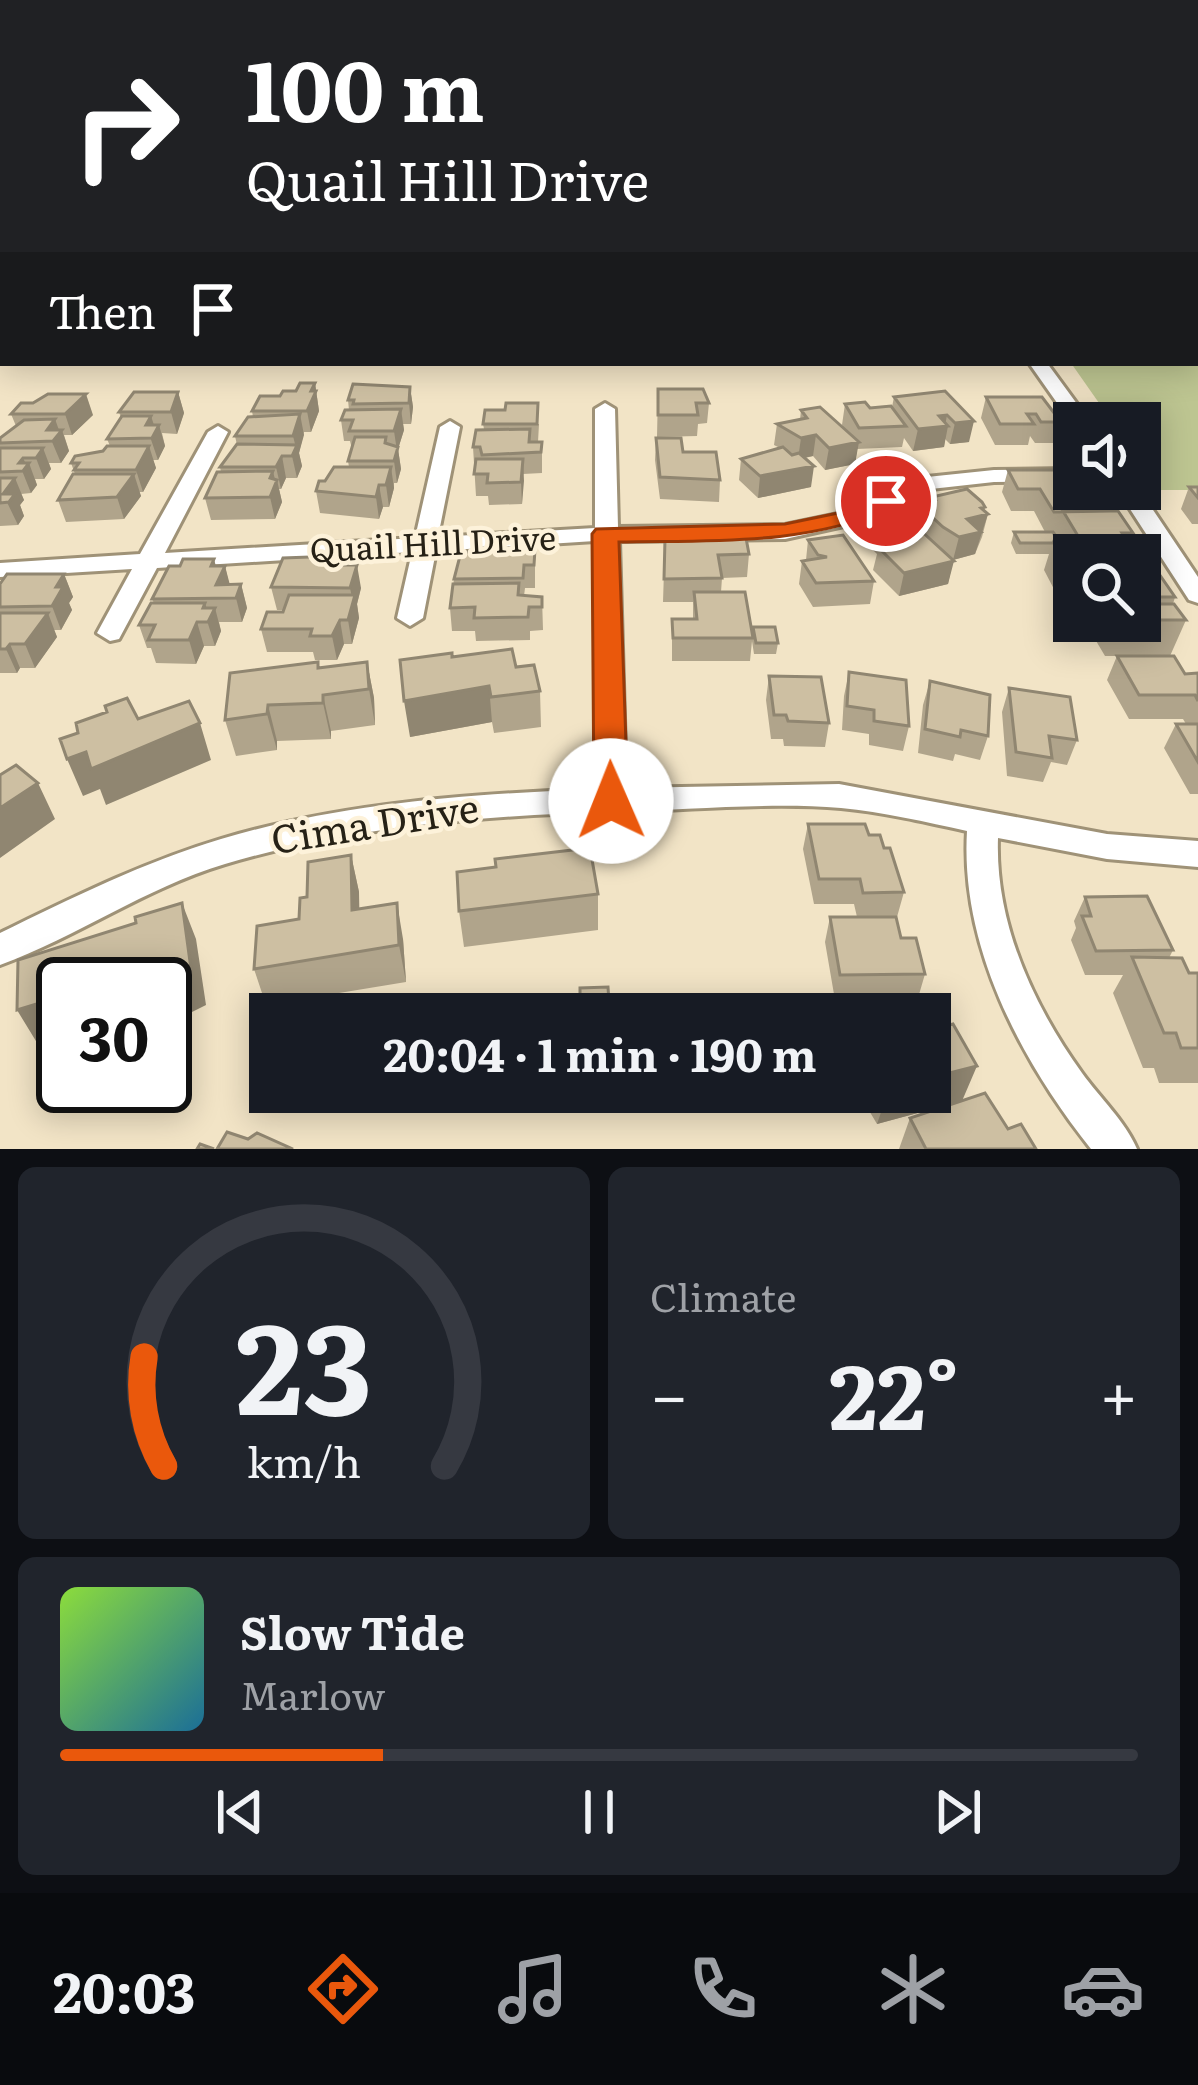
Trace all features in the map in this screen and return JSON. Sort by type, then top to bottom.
[{"type":"street","points":[[1040,366],[1067,402]]},
{"type":"street","points":[[605,409],[611,801]]},
{"type":"street","points":[[410,618],[450,427]]},
{"type":"street","points":[[110,633],[218,432]]},
{"type":"street","name":"Quail Hill Drive","points":[[0,570],[605,534],[785,532],[845,519],[926,484],[1053,475]]},
{"type":"street","points":[[1142,510],[1198,595]]},
{"type":"street","name":"Cima Drive","points":[[0,950],[136,884],[223,852],[307,830],[448,806],[839,796],[898,803],[1067,843],[1142,854],[1198,854]]},
{"type":"street","points":[[982,822],[978,850],[998,955],[1056,1069],[1117,1149]]},
{"type":"green space","points":[[1073,366],[1198,366],[1198,490],[1161,490],[1161,402],[1098,402]]},
{"type":"building","points":[[300,383],[315,383],[307,411],[252,411],[260,396],[296,391]]},
{"type":"building","points":[[353,384],[410,387],[409,403],[353,404],[354,400],[348,400]]},
{"type":"building","points":[[658,389],[703,389],[709,403],[696,403],[698,415],[658,415]]},
{"type":"building","points":[[945,391],[974,421],[955,423],[947,415],[939,416],[948,426],[918,429],[894,397]]},
{"type":"building","points":[[134,392],[178,392],[171,412],[119,412]]},
{"type":"building","points":[[48,394],[86,394],[65,414],[11,414],[21,403],[33,403]]},
{"type":"building","points":[[986,397],[1042,397],[1053,411],[1053,422],[1027,414],[1034,424],[1000,424]]},
{"type":"building","points":[[865,402],[870,408],[891,406],[906,426],[859,428],[845,404]]},
{"type":"building","points":[[506,403],[538,403],[537,424],[483,424],[485,410],[505,410]]},
{"type":"building","points":[[820,407],[859,442],[829,448],[816,435],[801,438],[777,424],[807,418],[801,410]]},
{"type":"building","points":[[401,409],[394,431],[349,431],[353,420],[341,420],[345,410]]},
{"type":"building","points":[[300,414],[293,436],[235,436],[248,417]]},
{"type":"building","points":[[122,416],[151,416],[146,425],[159,425],[152,438],[107,439]]},
{"type":"building","points":[[55,419],[47,430],[62,430],[53,441],[0,443],[0,438],[24,420]]},
{"type":"building","points":[[530,429],[529,442],[542,442],[541,452],[482,455],[480,447],[473,447],[476,430]]},
{"type":"building","points":[[355,437],[386,437],[385,443],[398,447],[394,461],[348,461]]},
{"type":"building","points":[[656,438],[681,438],[683,452],[716,452],[720,480],[660,477]]},
{"type":"building","points":[[237,444],[297,445],[292,456],[282,456],[276,467],[220,467]]},
{"type":"building","points":[[107,446],[149,446],[136,470],[74,470],[79,463],[71,463],[75,456]]},
{"type":"building","points":[[783,447],[814,466],[760,476],[741,459]]},
{"type":"building","points":[[0,448],[43,448],[36,458],[23,458],[19,463],[29,463],[23,471],[0,472]]},
{"type":"building","points":[[476,459],[523,459],[521,482],[487,483],[488,474],[474,474]]},
{"type":"building","points":[[334,467],[391,467],[376,497],[316,491]]},
{"type":"building","points":[[1008,470],[1053,470],[1053,510],[1108,511],[1054,512],[1040,489],[1018,489]]},
{"type":"building","points":[[273,471],[270,478],[277,480],[270,497],[205,498],[217,472]]},
{"type":"building","points":[[73,474],[134,474],[117,497],[58,500]]},
{"type":"building","points":[[0,478],[15,478],[3,494],[15,494],[9,502],[0,503]]},
{"type":"building","points":[[967,489],[988,514],[967,519],[981,532],[959,537],[919,505],[935,500],[932,497]]},
{"type":"building","points":[[1063,511],[1118,511],[1133,533],[1123,534],[1077,534]]},
{"type":"building","points":[[907,518],[954,561],[904,573],[878,547],[894,543],[876,526]]},
{"type":"building","points":[[1014,532],[1054,534],[1053,543],[1020,543]]},
{"type":"building","points":[[843,535],[874,581],[816,583],[802,561],[827,557],[818,555],[808,540]]},
{"type":"building","points":[[746,538],[749,554],[718,555],[722,578],[664,579],[665,539]]},
{"type":"building","points":[[479,548],[535,549],[534,565],[524,565],[523,578],[454,579],[461,552],[478,552]]},
{"type":"building","points":[[336,556],[332,565],[357,565],[350,588],[271,587],[283,558]]},
{"type":"building","points":[[183,559],[214,559],[211,566],[225,566],[216,585],[241,584],[236,598],[152,599],[169,566],[180,566]]},
{"type":"building","points":[[7,574],[64,574],[56,587],[63,587],[52,606],[0,607],[0,584]]},
{"type":"building","points":[[1161,577],[1175,597],[1161,597]]},
{"type":"building","points":[[519,583],[518,595],[542,597],[542,607],[529,607],[528,617],[474,618],[475,607],[450,608],[453,584]]},
{"type":"building","points":[[694,592],[745,592],[753,638],[673,638],[672,619],[697,619]]},
{"type":"building","points":[[289,595],[355,595],[348,620],[340,620],[332,636],[310,636],[312,629],[261,629],[267,612],[283,612]]},
{"type":"building","points":[[151,603],[205,603],[203,608],[215,608],[208,622],[197,622],[189,640],[148,640],[155,625],[139,625]]},
{"type":"building","points":[[1161,604],[1174,604],[1186,620],[1161,620]]},
{"type":"building","points":[[0,613],[48,613],[25,644],[0,649]]},
{"type":"building","points":[[753,627],[775,627],[778,643],[756,643]]},
{"type":"building","points":[[512,649],[516,667],[534,665],[540,691],[491,697],[489,686],[404,701],[400,660]]},
{"type":"building","points":[[1117,656],[1174,656],[1185,674],[1198,673],[1198,701],[1195,695],[1139,695]]},
{"type":"building","points":[[318,662],[318,668],[367,662],[369,689],[323,695],[323,703],[268,705],[267,714],[225,720],[230,673]]},
{"type":"building","points":[[849,672],[906,680],[909,726],[874,721],[874,710],[847,706]]},
{"type":"building","points":[[769,676],[821,677],[829,723],[788,721],[786,715],[774,715]]},
{"type":"building","points":[[930,681],[990,695],[988,736],[961,730],[960,737],[925,729]]},
{"type":"building","points":[[1009,688],[1070,697],[1077,740],[1049,736],[1052,758],[1016,752]]},
{"type":"building","points":[[127,698],[138,719],[189,701],[200,723],[91,769],[86,752],[67,759],[60,739],[78,733],[76,723],[107,712],[105,706]]},
{"type":"building","points":[[1176,724],[1198,724],[1198,762]]},
{"type":"building","points":[[16,765],[38,783],[0,808],[0,775]]},
{"type":"building","points":[[808,824],[865,824],[869,835],[880,835],[884,848],[890,848],[904,892],[863,893],[860,879],[819,879]]},
{"type":"building","points":[[590,848],[598,894],[459,911],[457,872],[496,867],[495,859]]},
{"type":"building","points":[[351,855],[352,910],[397,903],[399,945],[254,969],[257,926],[299,919],[300,898],[307,897],[308,862]]},
{"type":"building","points":[[1147,896],[1173,950],[1096,951],[1082,916],[1091,916],[1085,897]]},
{"type":"building","points":[[182,903],[189,957],[36,957],[36,1004],[17,1010],[18,960],[136,923],[135,917]]},
{"type":"building","points":[[830,917],[896,917],[901,938],[916,938],[925,974],[840,975]]},
{"type":"building","points":[[1132,957],[1182,958],[1189,973],[1198,973],[1198,1048],[1181,1048],[1176,1033],[1164,1033]]},
{"type":"building","points":[[608,987],[608,993],[580,993],[580,988]]},
{"type":"building","points":[[953,1024],[977,1066],[951,1073]]},
{"type":"building","points":[[985,1093],[1008,1129],[1021,1124],[1036,1149],[926,1149],[910,1118],[951,1113],[951,1104]]},
{"type":"building","points":[[227,1132],[248,1139],[257,1133],[293,1149],[217,1149]]},
{"type":"route","points":[[611,801],[605,534],[785,532],[845,519],[886,501]]}]
